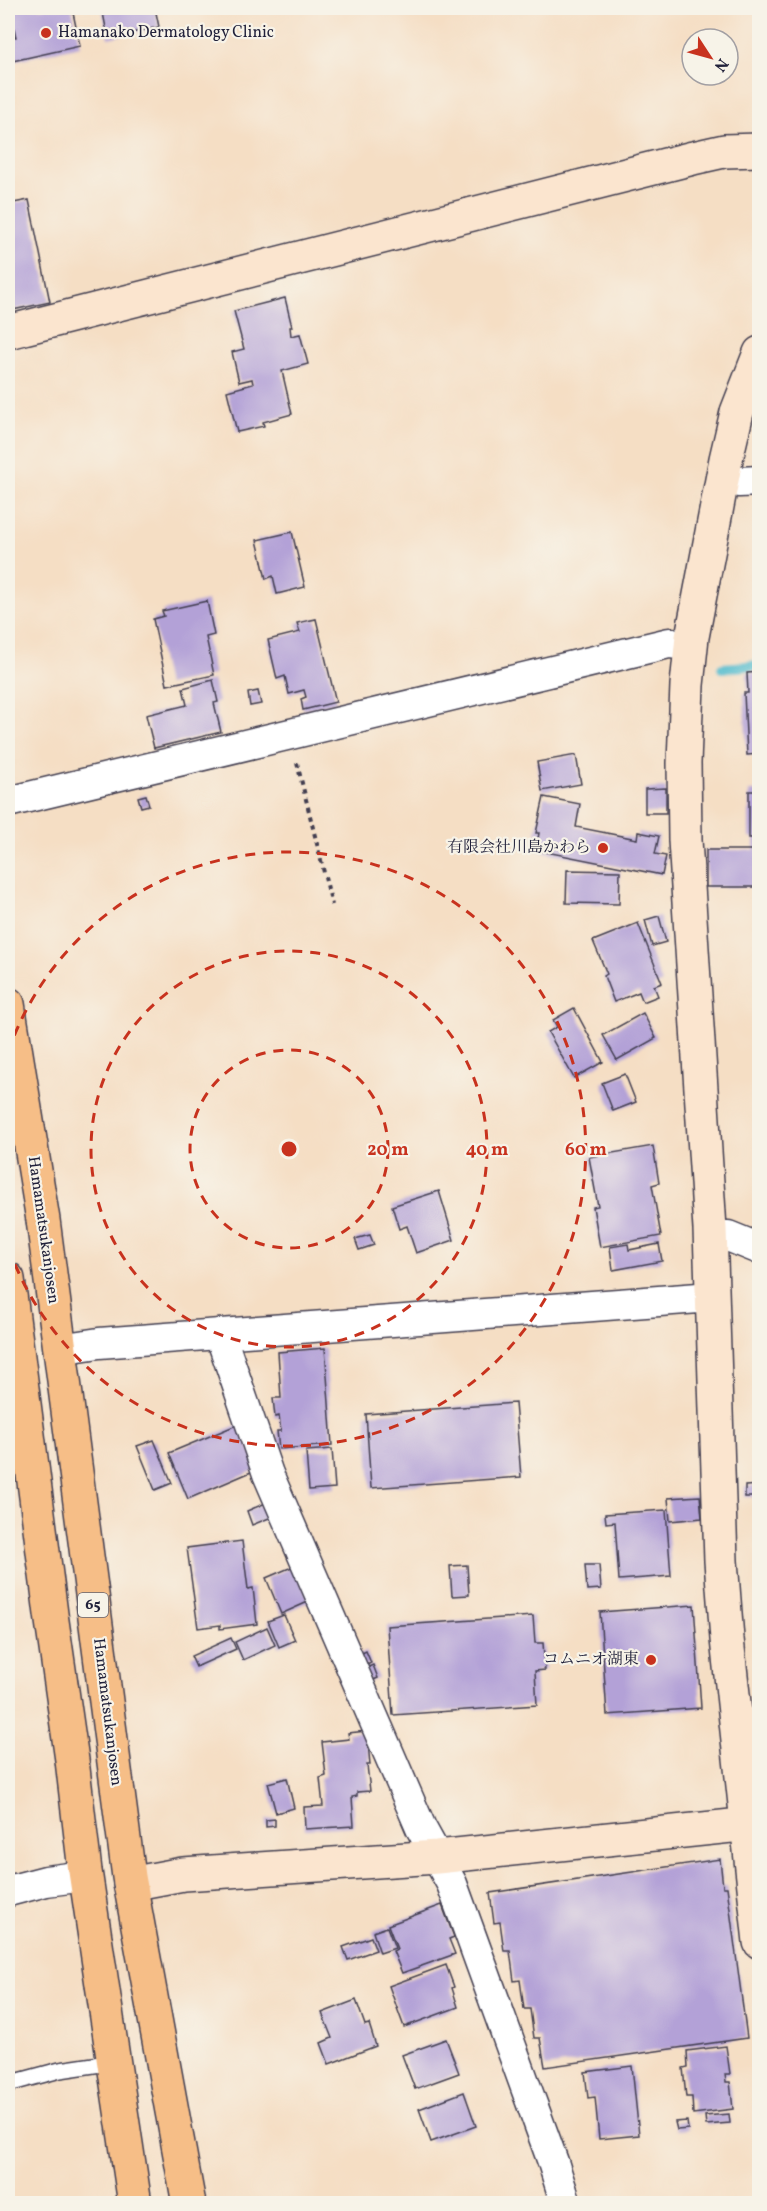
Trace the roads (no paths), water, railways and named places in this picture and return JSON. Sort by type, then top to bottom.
[{"type":"main road","name":"Hamamatsukanjosen","points":[[8,1004],[32,1146],[130,1884],[189,2204]]},
{"type":"main road","points":[[8,1279],[12,1350],[72,1760],[85,1876],[135,2204]]},
{"type":"street","points":[[8,332],[693,158],[724,151],[759,150]]},
{"type":"street","points":[[759,353],[737,412],[722,479],[692,645],[687,685],[685,840],[710,1237],[721,1561],[727,1639],[753,1824],[759,1942]]},
{"type":"street","points":[[722,479],[739,482],[759,481]]},
{"type":"street","points":[[8,802],[669,643],[692,645]]},
{"type":"street","points":[[710,1237],[728,1236],[759,1249]]},
{"type":"street","points":[[59,1349],[99,1343],[712,1297]]},
{"type":"street","points":[[220,1334],[268,1474],[421,1828],[452,1884],[553,2162],[566,2204]]},
{"type":"street","points":[[130,1884],[183,1874],[437,1857],[753,1824]]},
{"type":"street","points":[[8,1891],[46,1881],[85,1876]]},
{"type":"lane","points":[[11,2083],[60,2070],[114,2062]]},
{"type":"waterway","points":[[722,668],[760,665]]},
{"type":"place","name":"Hamanako Dermatology Clinic","points":[[46,33]]},
{"type":"place","name":"有限会社川島かわら","points":[[603,848]]},
{"type":"place","name":"コムニオ湖東","points":[[651,1660]]}]
